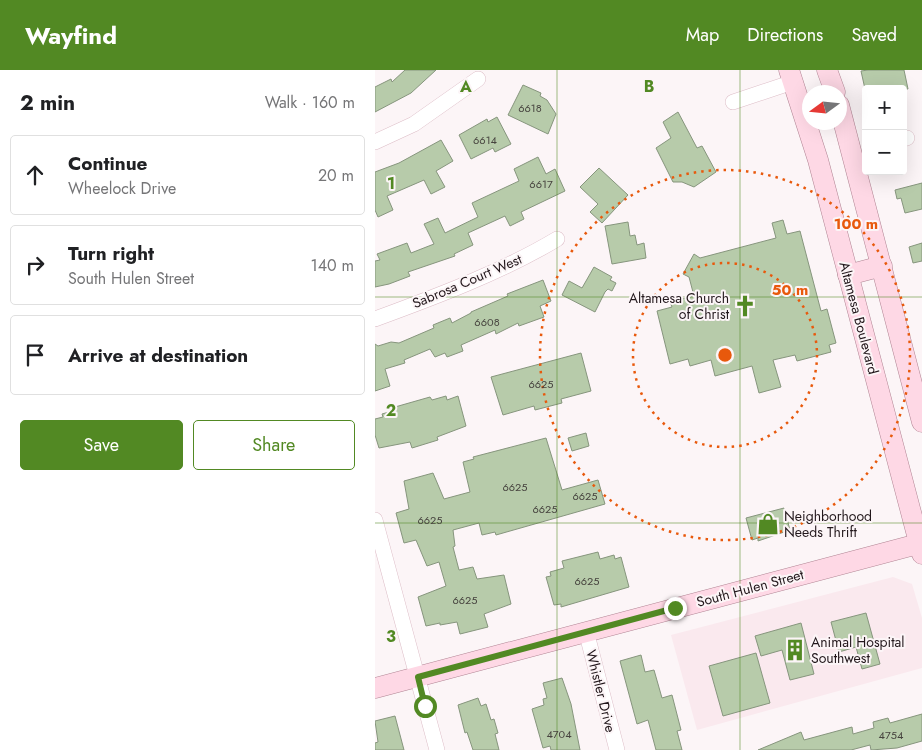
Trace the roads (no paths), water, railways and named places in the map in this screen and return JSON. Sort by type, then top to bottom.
[{"type":"main road","points":[[827,70],[832,85]]},
{"type":"main road","name":"Altamesa Boulevard","points":[[791,76],[817,160],[921,547]]},
{"type":"main road","points":[[847,122],[860,150],[882,266],[922,422]]},
{"type":"main road","points":[[848,276],[882,266]]},
{"type":"main road","name":"South Hulen Street","points":[[375,688],[586,631],[921,547]]},
{"type":"street","name":"Altamesa Boulevard","points":[[733,102],[791,76]]},
{"type":"street","points":[[375,142],[414,124],[479,78]]},
{"type":"street","name":"Sabrosa Court West","points":[[375,318],[453,288],[539,250],[557,239]]},
{"type":"street","points":[[375,520],[437,750]]},
{"type":"street","name":"Whistler Drive","points":[[586,631],[617,750]]},
{"type":"place","name":"Altamesa Church of Christ","points":[[745,306]]},
{"type":"place","name":"Neighborhood Needs Thrift","points":[[768,524]]},
{"type":"place","name":"Animal Hospital Southwest","points":[[795,650]]}]
